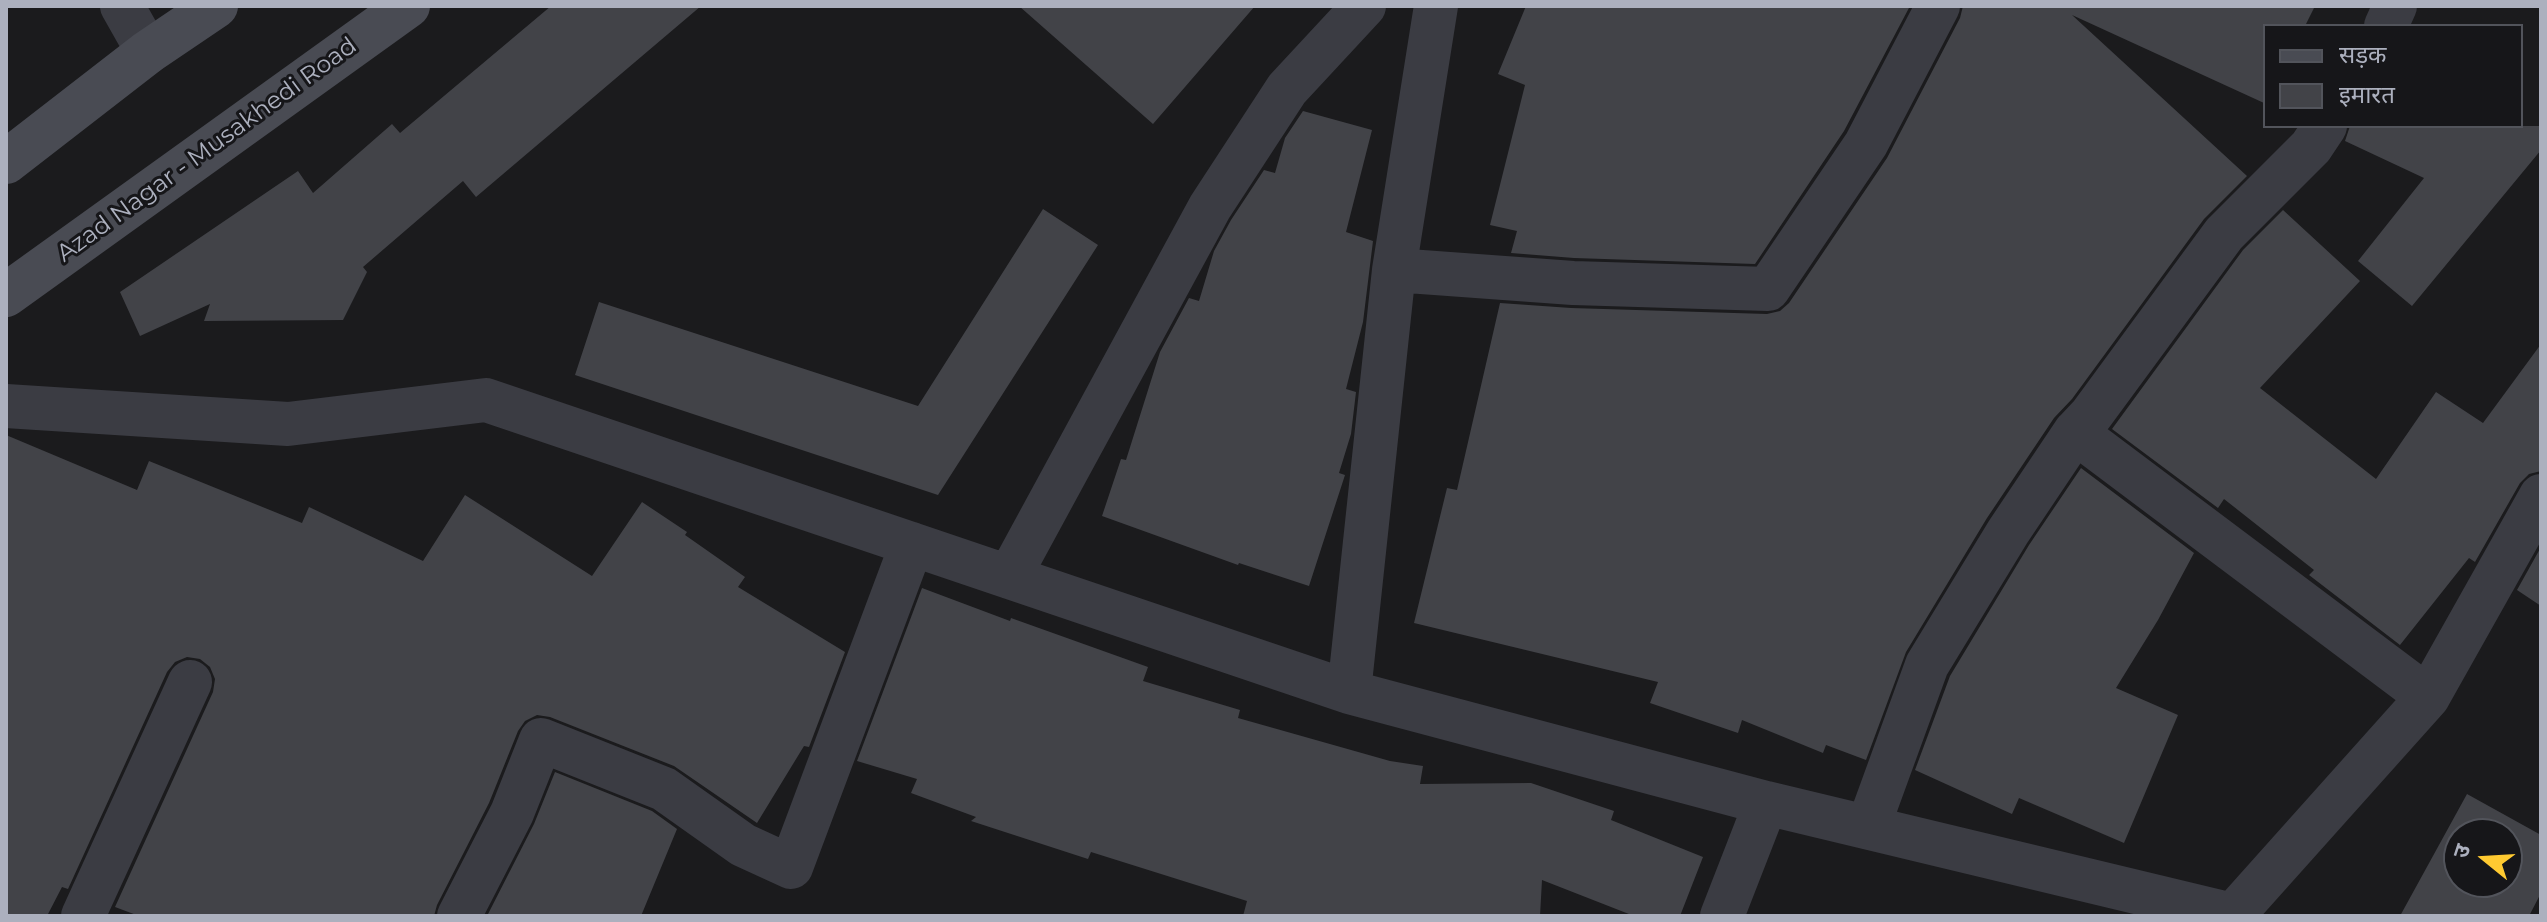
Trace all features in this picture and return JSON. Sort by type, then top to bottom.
[{"type":"main road","points":[[6,162],[148,52],[216,6]]},
{"type":"main road","name":"Azad Nagar - Musakhedi Road","points":[[6,295],[408,6]]},
{"type":"street","points":[[122,6],[148,52]]},
{"type":"street","points":[[1009,577],[1210,207],[1287,89],[1364,6]]},
{"type":"street","points":[[1349,692],[1394,270],[1436,6]]},
{"type":"street","points":[[1394,270],[1573,283],[1768,289],[1866,144],[1938,6]]},
{"type":"street","points":[[1868,827],[1927,665],[2008,532],[2075,432],[2091,415],[2224,234],[2311,147],[2324,128]]},
{"type":"street","points":[[6,406],[288,424],[486,400],[1349,692],[1766,803],[2235,915],[2428,697],[2541,496]]},
{"type":"street","points":[[2075,432],[2428,697]]},
{"type":"street","points":[[459,916],[512,813],[541,740],[664,789],[743,845],[791,867],[912,544]]},
{"type":"street","points":[[83,916],[190,682]]},
{"type":"street","points":[[1722,916],[1766,803]]},
{"type":"building","points":[[551,6],[701,6],[476,197],[463,181],[363,267],[367,272],[343,320],[204,321],[210,304],[140,336],[120,292],[298,171],[313,193],[392,124],[400,133]]},
{"type":"building","points":[[1019,6],[1255,6],[1153,124]]},
{"type":"building","points":[[1526,6],[1910,6],[1844,131],[1755,264],[1511,253],[1517,231],[1490,225],[1525,85],[1498,74]]},
{"type":"building","points":[[1963,6],[2315,6],[2306,24],[2263,24],[2263,103],[2072,15],[2247,176],[2204,219],[2072,399],[2054,418],[1987,518],[1906,652],[1866,760],[1826,745],[1823,753],[1742,720],[1738,733],[1650,703],[1658,682],[1414,623],[1447,488],[1457,490],[1500,303],[1767,314],[1780,311],[1789,303],[1887,158],[1960,18]]},
{"type":"building","points":[[1303,111],[1372,130],[1346,232],[1373,241],[1363,322],[1346,389],[1356,392],[1351,434],[1339,473],[1345,475],[1309,586],[1238,565],[1102,516],[1121,459],[1126,460],[1160,352],[1189,298],[1199,301],[1214,251],[1231,220],[1264,170],[1275,173],[1285,138]]},
{"type":"building","points":[[2541,126],[2541,150],[2412,306],[2358,261],[2424,178],[2345,141],[2349,128]]},
{"type":"building","points":[[1043,209],[1098,245],[938,495],[575,375],[599,302],[918,406]]},
{"type":"building","points":[[2283,210],[2360,281],[2260,388],[2376,479],[2436,392],[2483,423],[2541,344],[2541,471],[2529,474],[2520,483],[2475,562],[2469,558],[2400,645],[2309,575],[2314,570],[2224,499],[2218,508],[2112,429],[2243,250]]},
{"type":"building","points":[[6,435],[137,490],[149,461],[302,523],[309,507],[423,561],[465,495],[592,576],[642,502],[745,577],[738,587],[845,652],[809,747],[804,746],[757,823],[674,766],[550,717],[537,715],[525,721],[518,731],[489,803],[434,916],[139,916],[115,907],[213,692],[215,679],[210,667],[200,659],[187,657],[175,662],[167,672],[68,889],[62,887],[47,916],[6,916]]},
{"type":"building","points":[[2081,468],[2194,553],[2116,688],[2178,715],[2124,843],[2019,798],[2012,814],[1915,770],[1950,676],[2029,545]]},
{"type":"building","points":[[2541,547],[2541,606],[2517,590]]},
{"type":"building","points":[[922,588],[1148,667],[1143,681],[1240,710],[1238,718],[1390,761],[1423,766],[1420,784],[1531,783],[1614,811],[1611,820],[1703,857],[1680,916],[1634,916],[1542,880],[1540,916],[1243,916],[1247,901],[1091,852],[1088,859],[971,821],[976,817],[911,793],[917,779],[857,761]]},
{"type":"building","points":[[555,772],[652,811],[677,829],[641,916],[487,916],[534,824]]},
{"type":"building","points":[[2467,794],[2510,818],[2454,818]]},
{"type":"building","points":[[2523,825],[2541,835],[2541,893],[2529,916],[2400,916],[2443,838],[2443,898],[2523,898]]}]
